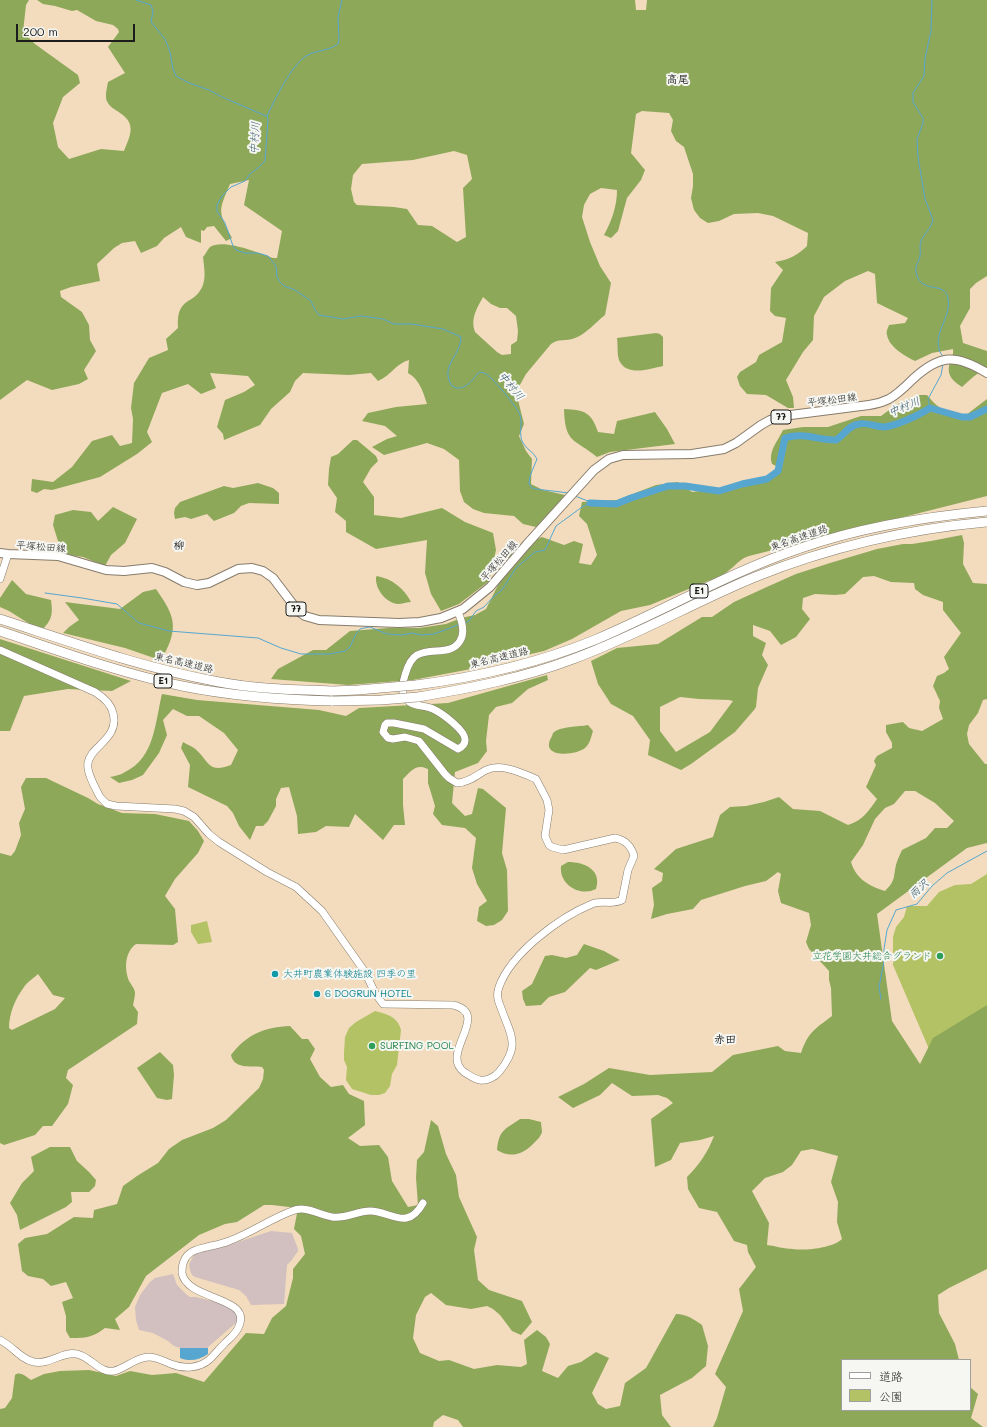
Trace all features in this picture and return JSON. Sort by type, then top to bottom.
[{"type":"highway","name":"東名高速道路","points":[[0,620],[107,655],[215,682],[262,688],[332,691],[416,686],[500,670],[570,649],[615,631],[740,572],[826,540],[862,530],[907,521],[987,511]]},
{"type":"highway","name":"E1","points":[[0,631],[100,663],[182,686],[230,694],[262,698],[333,701],[380,700],[418,697],[500,681],[546,669],[572,660],[628,637],[754,578],[830,550],[916,531],[987,522]]},
{"type":"main road","name":"平塚松田線","points":[[4,553],[58,556],[106,570],[124,571],[152,568],[165,572],[184,582],[197,585],[209,583],[240,569],[252,568],[258,569],[273,578],[298,611],[305,616],[319,620],[391,623],[420,622],[459,613],[490,587],[577,489],[600,465],[609,460],[623,455],[692,454],[724,449],[736,443],[770,420],[783,416],[882,402],[894,396],[925,368],[940,361],[962,360],[987,373]]},
{"type":"street","points":[[0,579],[4,553]]},
{"type":"street","points":[[0,650],[95,692],[105,699],[112,708],[114,717],[112,730],[108,737],[89,758],[87,764],[103,801],[116,806],[184,811],[194,817],[209,834],[219,842],[267,872],[296,887],[322,911],[365,972],[377,996],[383,1004],[453,1005],[462,1008],[467,1016],[467,1027],[457,1052],[457,1063],[461,1069],[469,1075],[478,1080],[485,1080],[500,1071],[507,1060],[513,1044],[512,1036],[497,997],[498,988],[505,975],[521,954],[559,921],[592,904],[622,900],[628,870],[634,856],[628,844],[619,839],[611,839],[563,850],[552,847],[549,845],[545,836],[549,810],[547,800],[536,779],[505,768],[499,768],[490,769],[467,781],[457,783],[449,778],[419,741],[405,737],[388,738],[385,736],[383,732],[385,725],[394,723],[424,729],[458,749],[464,745],[464,733],[434,710],[409,703],[403,695],[402,689],[403,679],[414,658],[421,653],[452,649],[457,646],[463,634],[459,613]]},
{"type":"street","points":[[0,1340],[10,1346],[22,1357],[34,1362],[46,1362],[65,1354],[70,1354],[84,1356],[99,1368],[109,1371],[115,1371],[144,1358],[156,1358],[182,1367],[197,1366],[210,1359],[237,1330],[241,1321],[240,1314],[235,1307],[194,1289],[185,1281],[182,1273],[182,1265],[193,1251],[230,1241],[294,1210],[307,1210],[321,1215],[337,1217],[350,1216],[363,1212],[379,1212],[392,1217],[405,1218],[416,1213],[423,1203]]},
{"type":"shaded area","points":[[271,1231],[292,1233],[298,1249],[287,1265],[284,1304],[251,1305],[246,1296],[239,1290],[192,1275],[189,1264],[197,1251],[213,1246],[232,1244]]},
{"type":"shaded area","points":[[173,1274],[177,1285],[190,1297],[196,1297],[227,1305],[237,1314],[237,1322],[207,1348],[180,1348],[153,1333],[139,1330],[136,1320],[135,1307],[140,1295],[155,1278]]},
{"type":"green space","points":[[0,0],[29,0],[26,5],[23,32],[35,44],[78,75],[80,83],[63,97],[53,123],[58,147],[69,159],[101,149],[124,151],[126,146],[131,130],[129,121],[109,104],[106,96],[108,82],[125,73],[108,47],[119,32],[113,25],[96,21],[77,10],[72,11],[43,4],[37,0],[635,0],[636,10],[646,10],[647,0],[987,0],[987,276],[970,289],[970,308],[960,326],[963,343],[987,351],[987,367],[962,387],[954,381],[949,373],[953,349],[932,353],[915,361],[902,354],[894,347],[888,339],[887,330],[889,325],[905,323],[908,318],[877,303],[875,274],[868,271],[845,281],[824,297],[814,316],[813,340],[803,352],[786,380],[793,397],[794,408],[788,408],[766,395],[747,394],[740,386],[737,377],[740,372],[756,362],[759,355],[782,342],[786,318],[775,316],[770,311],[771,288],[783,270],[775,262],[792,257],[804,249],[807,246],[808,233],[773,216],[758,213],[734,214],[719,221],[708,223],[700,218],[694,210],[691,198],[693,174],[684,147],[676,141],[671,131],[673,120],[669,113],[642,111],[636,114],[631,153],[645,170],[641,180],[627,198],[618,231],[611,238],[604,235],[614,213],[617,190],[601,188],[590,194],[584,205],[582,217],[590,242],[600,266],[611,283],[605,315],[579,336],[557,341],[551,344],[526,374],[516,392],[524,424],[519,436],[526,451],[532,459],[531,484],[543,490],[565,495],[541,524],[536,527],[523,524],[514,516],[484,513],[473,509],[464,502],[460,491],[459,460],[444,449],[427,443],[384,455],[372,447],[387,439],[397,436],[385,426],[362,421],[368,413],[396,407],[427,404],[418,383],[408,373],[409,360],[400,364],[387,376],[378,381],[371,373],[349,375],[303,373],[295,381],[290,392],[271,409],[260,425],[224,440],[223,434],[217,427],[225,400],[244,392],[255,385],[248,376],[210,373],[216,388],[201,394],[188,384],[162,393],[147,432],[152,442],[137,454],[100,477],[52,490],[44,489],[37,493],[31,491],[32,479],[53,482],[72,467],[92,441],[112,435],[120,446],[132,443],[133,419],[131,408],[134,383],[149,358],[168,350],[166,339],[178,328],[180,310],[183,305],[200,292],[203,285],[205,275],[203,257],[210,247],[223,244],[232,245],[277,258],[282,231],[244,205],[249,180],[230,184],[223,200],[221,211],[222,216],[232,238],[226,241],[214,226],[207,227],[204,231],[201,230],[201,243],[186,237],[181,227],[164,238],[157,246],[141,253],[135,241],[122,243],[114,248],[97,264],[100,281],[71,287],[60,291],[61,297],[82,312],[89,325],[90,340],[96,351],[84,370],[88,379],[79,384],[52,390],[27,380],[0,400]],"holes":[[[454,151],[467,155],[472,179],[463,188],[466,237],[457,242],[432,226],[418,225],[407,209],[357,205],[354,202],[351,189],[353,175],[362,164],[413,160]],[[483,297],[491,304],[500,308],[507,308],[516,316],[518,331],[517,341],[511,345],[511,354],[502,355],[497,352],[475,332],[473,323],[474,318]]]},
{"type":"green space","points":[[656,333],[663,337],[663,366],[652,369],[633,370],[627,369],[622,365],[618,358],[617,338]]},
{"type":"green space","points":[[918,395],[927,395],[944,410],[966,415],[987,399],[987,496],[748,556],[718,578],[650,605],[621,611],[572,639],[544,651],[522,656],[510,655],[487,666],[413,680],[348,685],[271,679],[278,669],[313,650],[326,650],[350,631],[388,628],[419,628],[446,624],[461,618],[475,615],[486,609],[499,583],[512,567],[506,553],[542,537],[564,545],[574,541],[583,544],[579,563],[591,565],[597,555],[587,524],[579,516],[582,502],[617,500],[656,485],[678,482],[692,492],[751,484],[776,474],[778,467],[772,464],[771,455],[772,450],[783,430],[803,427],[828,427],[861,416],[881,416],[896,405]]},
{"type":"green space","points":[[564,409],[577,410],[586,413],[593,420],[598,432],[614,434],[617,421],[655,412],[675,444],[610,452],[597,457],[577,443],[569,435],[566,429]]},
{"type":"green space","points":[[353,440],[357,440],[376,456],[378,461],[371,468],[363,482],[374,497],[374,515],[401,518],[442,508],[465,522],[493,533],[496,550],[489,581],[459,604],[441,611],[431,594],[425,573],[427,540],[376,549],[346,532],[346,521],[335,512],[337,498],[328,485],[329,469],[331,457],[338,454]]},
{"type":"green space","points":[[258,483],[273,488],[279,493],[279,504],[249,503],[241,506],[234,513],[214,521],[207,514],[191,519],[185,517],[175,519],[175,508],[180,502],[224,486],[233,488]]},
{"type":"green space","points":[[113,507],[137,519],[125,543],[111,555],[105,566],[83,557],[62,554],[53,525],[55,515],[73,510],[91,512],[98,521]]},
{"type":"green space","points":[[962,535],[964,543],[963,564],[973,583],[987,584],[987,699],[983,700],[978,713],[969,725],[967,734],[969,744],[985,764],[987,764],[987,843],[967,848],[877,914],[892,1021],[920,1064],[933,1038],[987,1005],[987,1269],[938,1295],[939,1313],[955,1344],[959,1359],[841,1359],[841,1411],[971,1411],[971,1388],[978,1394],[971,1418],[983,1427],[713,1427],[726,1387],[715,1374],[743,1311],[739,1289],[756,1267],[748,1252],[747,1245],[734,1241],[717,1212],[699,1208],[688,1189],[687,1177],[703,1158],[714,1136],[680,1143],[671,1160],[655,1167],[651,1119],[673,1103],[667,1098],[658,1095],[632,1096],[612,1083],[600,1095],[573,1108],[558,1097],[584,1084],[609,1068],[650,1075],[712,1072],[733,1055],[778,1046],[785,1051],[801,1053],[809,1035],[832,1016],[831,988],[829,971],[809,949],[806,942],[811,925],[809,913],[781,903],[778,891],[781,874],[778,872],[766,881],[701,900],[693,909],[651,919],[654,905],[652,888],[662,881],[663,873],[654,869],[676,849],[713,837],[720,815],[730,807],[746,806],[779,797],[793,809],[820,811],[848,825],[861,818],[868,812],[877,799],[866,787],[876,765],[874,761],[877,756],[892,748],[892,743],[886,732],[886,725],[903,722],[909,728],[922,731],[943,719],[939,708],[940,701],[933,686],[937,676],[949,669],[944,657],[961,633],[943,610],[943,602],[923,595],[915,589],[914,583],[891,582],[874,576],[863,577],[845,594],[815,594],[803,598],[802,609],[810,619],[796,637],[781,645],[770,631],[753,625],[753,636],[766,643],[762,655],[768,665],[758,688],[756,707],[735,732],[681,770],[648,755],[650,740],[633,716],[611,704],[598,684],[591,661],[617,648],[658,644],[702,617],[712,617],[734,602],[796,574],[877,549],[903,544],[912,544]],"holes":[[[680,697],[733,701],[710,732],[676,752],[660,731],[660,707]],[[905,791],[915,791],[935,803],[954,821],[947,828],[935,828],[926,838],[902,850],[896,863],[893,881],[885,891],[864,881],[856,873],[851,862],[863,845],[875,819],[885,808],[894,804]],[[812,1149],[838,1156],[831,1182],[838,1202],[837,1222],[842,1239],[826,1247],[811,1249],[798,1250],[767,1245],[769,1223],[752,1191],[765,1178],[783,1172],[792,1165],[801,1151]]]},
{"type":"green space","points":[[377,576],[388,579],[401,588],[411,602],[398,604],[389,601],[379,591],[376,582]]},
{"type":"green space","points":[[12,580],[26,594],[51,600],[51,617],[41,631],[0,607],[0,598]]},
{"type":"green space","points":[[156,589],[171,614],[173,622],[171,638],[163,657],[154,658],[125,648],[63,633],[79,620],[65,602],[120,609],[143,592]]},
{"type":"green space","points":[[0,639],[131,681],[112,691],[68,689],[24,696],[10,731],[0,731]]},
{"type":"green space","points":[[547,675],[548,680],[528,689],[512,703],[496,707],[489,715],[486,741],[487,751],[478,763],[455,772],[452,803],[465,816],[472,814],[478,788],[483,789],[506,808],[502,853],[507,870],[508,911],[502,920],[494,925],[486,926],[477,921],[479,907],[487,901],[477,884],[472,868],[476,838],[465,828],[442,825],[433,814],[435,806],[428,783],[428,769],[424,767],[417,767],[403,779],[405,825],[394,825],[383,840],[355,814],[349,827],[326,826],[316,832],[298,834],[297,816],[289,787],[281,788],[276,799],[276,806],[268,821],[263,826],[256,826],[250,840],[239,826],[233,813],[227,806],[188,787],[190,765],[181,748],[183,742],[191,746],[210,765],[217,768],[231,765],[238,750],[224,733],[199,716],[187,716],[173,709],[163,720],[167,735],[159,753],[143,775],[132,780],[119,783],[110,777],[123,773],[135,766],[148,749],[155,727],[162,694],[197,700],[319,710],[346,716],[359,708],[448,703]]},
{"type":"green space","points":[[588,725],[593,731],[585,748],[574,753],[567,754],[560,754],[550,749],[549,744],[551,738],[553,733],[557,730]]},
{"type":"green space","points":[[26,778],[46,778],[98,804],[122,813],[155,814],[189,821],[204,841],[198,853],[175,879],[165,896],[175,909],[178,942],[173,945],[136,944],[132,947],[126,961],[127,976],[135,992],[133,1005],[138,1012],[137,1024],[68,1070],[66,1078],[73,1085],[68,1104],[52,1126],[43,1126],[35,1135],[4,1145],[0,1143],[0,853],[11,856],[15,851],[21,835],[19,823],[25,809],[21,787]],"holes":[[[38,974],[53,995],[65,998],[55,1009],[12,1030],[9,1028],[11,1012],[18,996],[25,985]]]},
{"type":"green space","points":[[568,862],[574,862],[591,868],[597,877],[596,889],[590,891],[577,890],[567,884],[561,873],[561,866]]},
{"type":"green space","name":"立花学園大井総合グランド","points":[[987,874],[987,1014],[929,1049],[893,965],[893,937],[896,927],[904,917],[907,906],[927,906],[939,892],[955,885],[971,884]]},
{"type":"green space","points":[[207,921],[212,942],[198,944],[191,932],[191,925]]},
{"type":"green space","points":[[584,944],[604,951],[620,960],[596,970],[590,968],[565,992],[549,997],[541,1005],[526,1006],[522,991],[532,984],[545,956],[552,955],[566,958],[577,955]]},
{"type":"green space","name":"SURFING POOL","points":[[375,1011],[395,1019],[401,1030],[397,1065],[392,1074],[390,1086],[385,1093],[371,1095],[352,1089],[346,1080],[347,1067],[344,1060],[344,1053],[345,1037],[349,1028]]},
{"type":"green space","points":[[290,1026],[302,1039],[308,1039],[315,1049],[310,1059],[320,1077],[331,1087],[343,1085],[349,1094],[364,1101],[365,1125],[348,1138],[360,1146],[379,1145],[388,1157],[392,1181],[408,1207],[418,1205],[416,1178],[417,1160],[424,1152],[431,1120],[438,1126],[446,1154],[456,1175],[459,1197],[477,1237],[474,1250],[478,1280],[489,1290],[522,1301],[532,1322],[521,1335],[512,1331],[500,1315],[487,1306],[471,1309],[446,1305],[431,1293],[425,1297],[416,1315],[413,1338],[420,1353],[439,1361],[449,1360],[474,1369],[497,1365],[521,1367],[527,1364],[524,1340],[537,1330],[546,1337],[550,1344],[542,1371],[558,1378],[568,1366],[581,1362],[596,1352],[609,1358],[592,1393],[598,1404],[606,1409],[620,1406],[625,1383],[646,1368],[676,1314],[690,1317],[702,1325],[708,1346],[706,1366],[692,1378],[660,1395],[662,1415],[671,1427],[463,1427],[458,1420],[443,1415],[434,1422],[433,1427],[0,1427],[0,1409],[5,1408],[12,1398],[15,1375],[17,1374],[23,1374],[31,1380],[44,1374],[60,1371],[89,1370],[116,1376],[130,1371],[152,1375],[176,1373],[204,1382],[246,1333],[264,1334],[272,1318],[286,1306],[293,1278],[293,1269],[305,1254],[301,1236],[294,1229],[298,1208],[264,1205],[237,1222],[225,1224],[199,1235],[146,1276],[129,1307],[115,1319],[120,1330],[105,1328],[92,1336],[70,1338],[66,1331],[66,1316],[62,1302],[73,1298],[66,1282],[51,1286],[43,1279],[28,1276],[22,1271],[18,1244],[25,1238],[47,1234],[74,1217],[93,1218],[94,1210],[117,1204],[123,1186],[158,1163],[169,1149],[182,1140],[213,1128],[226,1120],[259,1088],[263,1079],[264,1070],[262,1067],[239,1065],[235,1063],[231,1055],[243,1042],[257,1033],[272,1028]]},
{"type":"green space","points":[[160,1052],[173,1065],[174,1075],[172,1099],[167,1100],[157,1098],[137,1068]]},
{"type":"green space","points":[[520,1119],[529,1119],[541,1122],[541,1135],[526,1150],[517,1154],[512,1155],[502,1153],[497,1150],[499,1138],[503,1131]]},
{"type":"green space","points":[[50,1147],[70,1147],[77,1161],[96,1180],[95,1186],[89,1192],[71,1192],[72,1202],[66,1207],[20,1230],[17,1215],[10,1203],[22,1183],[34,1171],[31,1157]]},
{"type":"water","points":[[180,1348],[208,1348],[208,1354],[202,1358],[187,1360],[180,1358]]},
{"type":"waterway","name":"中村川","points":[[136,0],[151,5],[153,11],[151,22],[165,39],[176,76],[266,116]]},
{"type":"waterway","points":[[267,116],[284,83],[300,61],[310,54],[331,48],[338,44],[338,17],[342,0]]},
{"type":"waterway","points":[[932,0],[931,31],[925,58],[924,76],[913,93],[913,102],[923,118],[923,123],[917,139],[918,157],[925,199],[933,220],[931,226],[920,243],[920,256],[916,271],[921,283],[940,289],[947,295],[948,309],[938,342],[939,350],[943,357]]},
{"type":"waterway","name":"中村川","points":[[267,116],[265,161],[250,174],[245,181],[231,187],[222,196],[217,205],[217,211],[225,223],[233,246],[236,250],[245,253],[258,253],[268,256],[276,266],[277,277],[280,282],[284,286],[295,290],[311,301],[319,315],[343,319],[361,316],[383,319],[394,324],[412,324],[443,329],[461,337],[458,350],[449,367],[448,373],[452,386],[456,388],[463,387],[480,372],[492,379],[518,411],[521,418],[522,440],[524,445],[534,454],[537,459],[530,476],[529,484],[532,488],[536,489],[569,493]]},
{"type":"waterway","points":[[930,408],[928,399],[941,375],[943,364]]},
{"type":"waterway","name":"中村川","points":[[590,503],[616,504],[668,486],[685,486],[719,491],[742,484],[767,479],[778,471],[785,438],[792,436],[836,440],[849,428],[855,425],[865,424],[881,427],[895,425],[930,408],[962,417],[970,417],[987,409]]},
{"type":"waterway","points":[[465,623],[469,621],[476,611],[484,607],[502,590],[516,568],[535,552],[545,550],[556,526],[590,503],[575,496]]},
{"type":"waterway","points":[[45,593],[117,604],[139,623],[169,631],[258,638],[281,648],[301,654],[330,654],[345,651],[350,647],[360,629],[364,628],[370,627],[387,634],[402,635],[412,633],[421,635],[434,634],[458,625]]},
{"type":"waterway","name":"雨沢","points":[[881,999],[879,987],[884,961],[887,930],[896,910],[917,904],[932,886],[947,873],[987,851]]},
{"type":"place","name":"立花学園大井総合グランド","points":[[940,956]]},
{"type":"place","name":"大井町農業体験施設 四季の里","points":[[275,974]]},
{"type":"place","name":"6 DOGRUN HOTEL","points":[[317,994]]},
{"type":"place","name":"SURFING POOL","points":[[372,1046]]},
{"type":"district","name":"高尾","points":[[678,80]]},
{"type":"district","name":"柳","points":[[179,546]]},
{"type":"district","name":"赤田","points":[[725,1040]]}]
